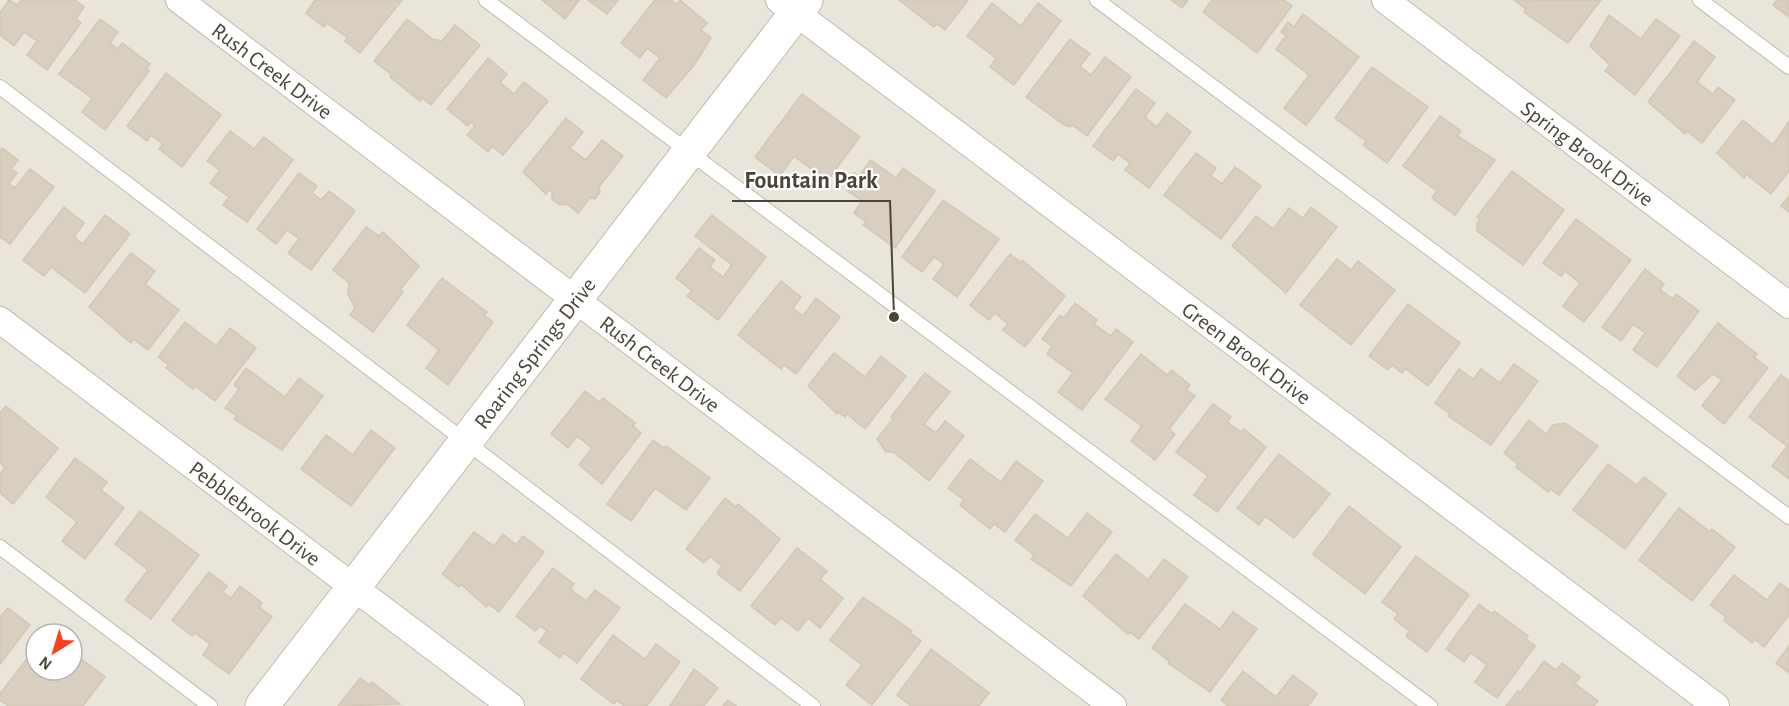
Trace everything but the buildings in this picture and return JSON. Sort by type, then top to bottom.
[{"type":"street","name":"Rush Creek Drive","points":[[178,0],[577,298],[761,441],[1113,706]]},
{"type":"street","name":"Spring Brook Drive","points":[[1385,0],[1789,305]]},
{"type":"street","name":"Roaring Springs Drive","points":[[262,706],[688,153],[794,4]]},
{"type":"street","name":"Green Brook Drive","points":[[794,4],[1716,706]]},
{"type":"street","name":"Pebblebrook Drive","points":[[0,321],[511,706]]},
{"type":"lane","points":[[486,0],[1430,706]]},
{"type":"lane","points":[[1097,0],[1789,517]]},
{"type":"lane","points":[[1700,0],[1789,67]]},
{"type":"lane","points":[[0,87],[813,706]]},
{"type":"lane","points":[[0,547],[210,706]]},
{"type":"shaded area","points":[[0,0],[1789,0],[1789,706],[0,706]]},
{"type":"place","name":"Fountain Park","points":[[894,317]]}]
